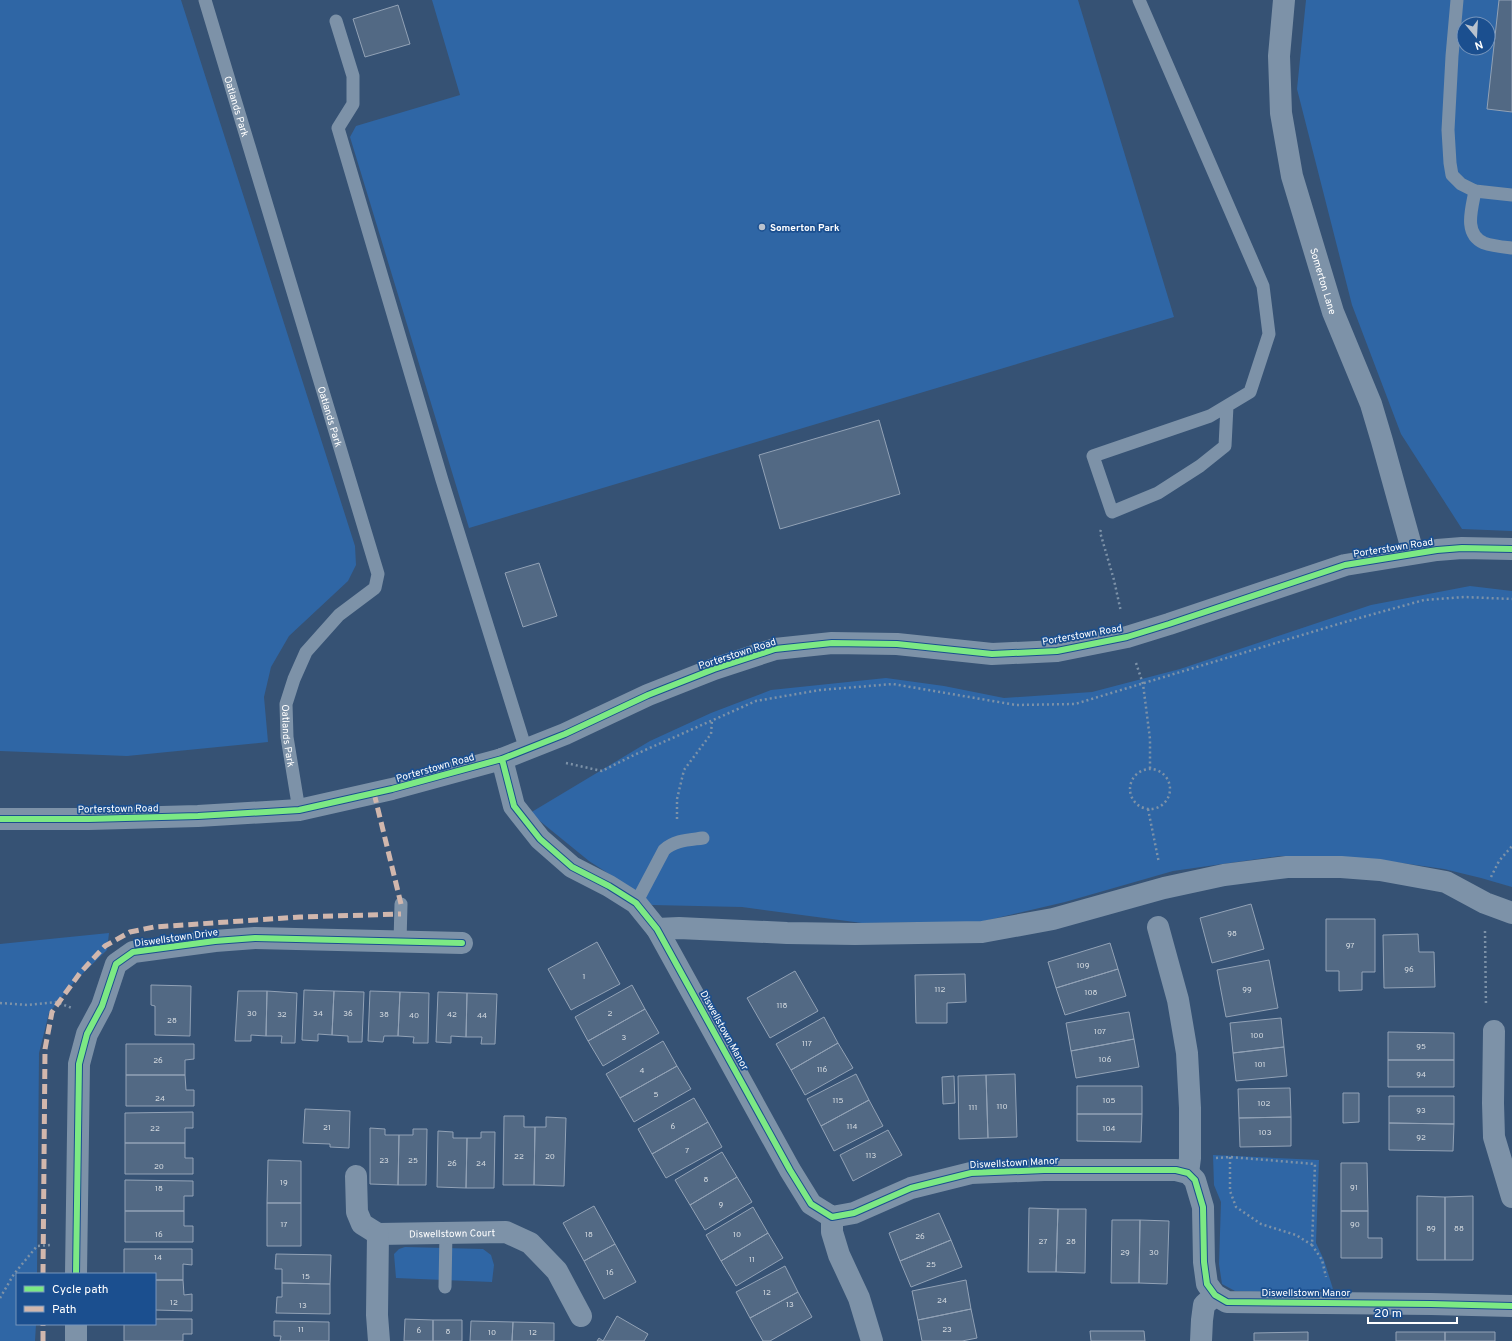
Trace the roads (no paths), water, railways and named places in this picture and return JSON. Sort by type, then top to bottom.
[{"type":"street","name":"Somerton Lane","points":[[1284,0],[1279,56],[1281,113],[1292,176],[1333,312],[1371,404],[1413,553]]},
{"type":"street","name":"Porterstown Road","points":[[0,818],[89,819],[198,816],[299,810],[392,789],[526,750],[565,734],[648,695],[714,669],[775,649],[832,643],[897,644],[992,654],[1057,651],[1134,635],[1345,565],[1413,553],[1462,548],[1512,549]]},
{"type":"street","name":"Diswellstown Manor","points":[[502,758],[514,806],[540,839],[572,867],[636,903],[657,929],[790,1170],[811,1204],[832,1217],[854,1213],[911,1188],[970,1173],[1044,1170],[1176,1170],[1189,1166]]},
{"type":"street","points":[[657,929],[679,928],[787,933],[855,934],[982,932],[1053,919],[1164,888],[1224,875],[1286,867],[1342,867],[1380,870],[1446,882],[1485,903],[1512,913]]},
{"type":"street","points":[[1158,927],[1178,1000],[1187,1053],[1190,1108],[1189,1166],[1203,1206],[1204,1262],[1207,1284],[1215,1295],[1204,1305],[1201,1341]]},
{"type":"street","name":"Diswellstown Drive","points":[[76,1273],[79,1064],[87,1034],[102,1006],[116,964],[133,952],[215,941],[255,938],[462,943]]},
{"type":"street","points":[[1494,1031],[1494,1137],[1512,1197]]},
{"type":"street","points":[[356,1176],[357,1212],[362,1224],[378,1234],[377,1314],[379,1341]]},
{"type":"street","points":[[832,1217],[832,1232],[839,1255],[858,1298],[872,1341]]},
{"type":"street","name":"Diswellstown Court","points":[[378,1234],[506,1232],[530,1243],[557,1271],[581,1316]]},
{"type":"street","name":"Diswellstown Manor","points":[[1215,1295],[1227,1302],[1333,1302],[1512,1306]]},
{"type":"street","points":[[76,1325],[76,1341]]},
{"type":"lane","name":"Oatlands Park","points":[[205,0],[378,574],[374,588],[338,615],[306,652],[294,679],[286,704],[287,737],[299,810]]},
{"type":"lane","points":[[1139,0],[1264,286],[1269,334],[1250,392],[1210,416],[1093,456],[1112,512],[1158,493],[1200,466],[1225,446],[1227,406]]},
{"type":"lane","points":[[1457,0],[1448,130],[1452,175],[1460,184],[1475,191],[1512,195]]},
{"type":"lane","points":[[336,21],[353,76],[353,104],[338,128],[442,480],[526,750]]},
{"type":"lane","points":[[1475,191],[1470,225],[1472,231],[1482,242],[1512,248]]},
{"type":"lane","points":[[636,903],[664,850],[670,845],[679,842],[703,838]]},
{"type":"lane","points":[[400,942],[401,904]]},
{"type":"lane","points":[[445,1287],[446,1232]]},
{"type":"place","name":"Somerton Park","points":[[762,227]]}]
